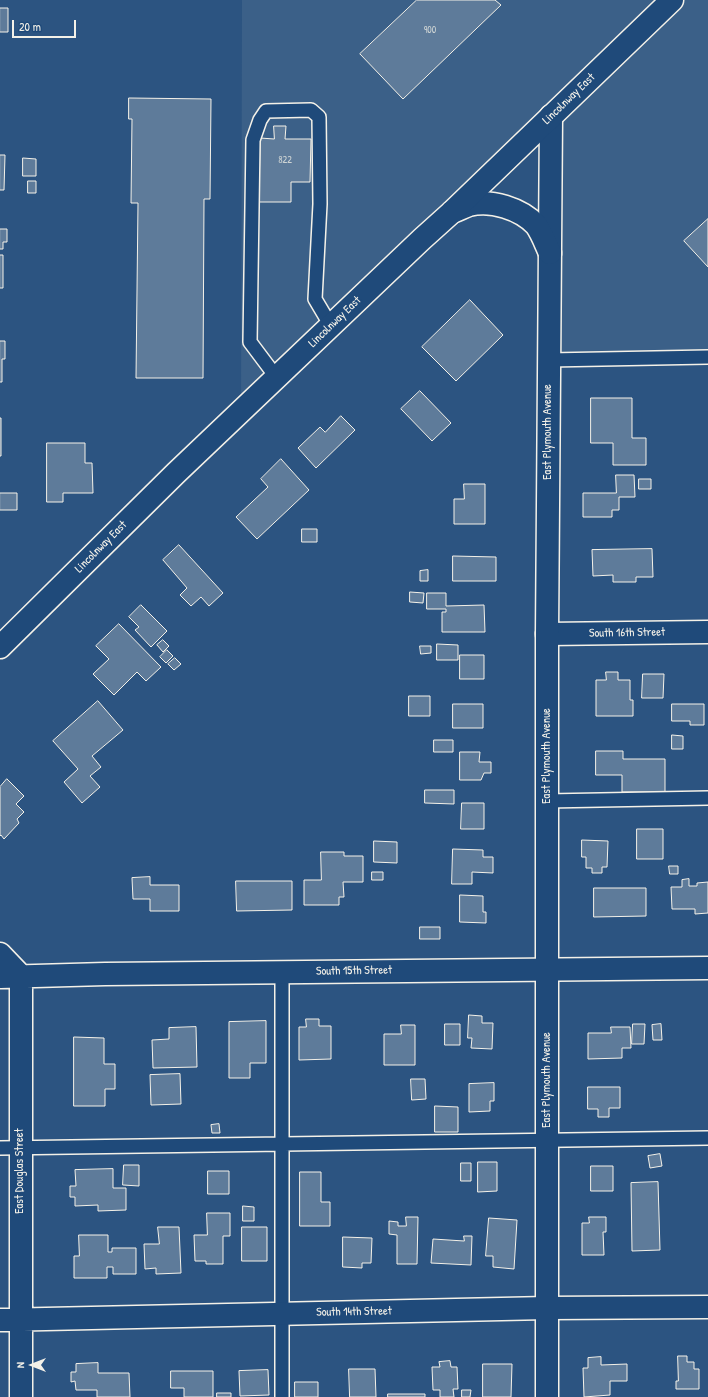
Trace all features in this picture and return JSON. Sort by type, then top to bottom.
[{"type":"main road","name":"Lincolnway East","points":[[0,647],[176,473],[452,212],[672,0]]},
{"type":"main road","name":"East Plymouth Avenue","points":[[546,1397],[547,634],[551,116]]},
{"type":"main road","points":[[452,212],[476,204],[488,204],[508,208],[522,215],[536,226],[550,253]]},
{"type":"main road","name":"South 16th Street","points":[[547,634],[708,632]]},
{"type":"main road","points":[[0,954],[10,977]]},
{"type":"main road","name":"South 15th Street","points":[[10,977],[282,972],[708,968]]},
{"type":"main road","name":"East Douglas Street","points":[[10,977],[10,1319],[21,1397]]},
{"type":"main road","name":"South 14th Street","points":[[10,1319],[547,1308],[708,1307]]},
{"type":"lane","points":[[277,378],[250,342],[253,140],[260,120],[266,111],[311,110],[319,117],[320,204],[315,299],[331,326]]},
{"type":"lane","points":[[549,360],[708,357]]},
{"type":"lane","points":[[547,801],[708,798]]},
{"type":"lane","points":[[282,972],[282,1397]]},
{"type":"lane","points":[[10,1148],[708,1138]]},
{"type":"shaded area","points":[[242,0],[708,0],[708,355],[550,359],[552,115],[241,411]]},
{"type":"building","points":[[417,0],[495,0],[501,5],[403,99],[360,54]]},
{"type":"building","points":[[0,8],[8,8],[8,32],[0,32]]},
{"type":"building","points":[[129,98],[211,99],[210,199],[204,199],[203,378],[136,378],[138,203],[131,203],[132,119],[129,119]]},
{"type":"building","points":[[274,126],[286,126],[285,139],[311,139],[310,182],[291,182],[291,202],[259,202],[260,138],[274,139]]},
{"type":"building","points":[[0,155],[5,155],[4,190],[0,190]]},
{"type":"building","points":[[23,158],[36,159],[36,176],[23,176]]},
{"type":"building","points":[[28,181],[36,181],[36,193],[28,193]]},
{"type":"building","points":[[708,219],[708,267],[684,241]]},
{"type":"building","points":[[0,229],[7,229],[7,242],[3,242],[3,249],[0,249]]},
{"type":"building","points":[[0,255],[3,255],[3,288],[0,288]]},
{"type":"building","points":[[470,300],[503,335],[456,381],[422,347]]},
{"type":"building","points":[[0,341],[5,341],[5,359],[2,359],[2,382],[0,382]]},
{"type":"building","points":[[420,391],[451,423],[432,441],[401,409]]},
{"type":"building","points":[[591,398],[632,398],[632,438],[646,438],[646,465],[613,465],[613,443],[591,443]]},
{"type":"building","points":[[341,416],[355,430],[316,468],[298,448],[320,427],[325,432]]},
{"type":"building","points":[[1,418],[1,456],[0,456]]},
{"type":"building","points":[[47,443],[85,443],[85,463],[92,463],[93,493],[63,493],[63,502],[47,502]]},
{"type":"building","points":[[281,459],[309,490],[257,539],[236,517],[268,487],[261,479]]},
{"type":"building","points":[[616,475],[634,475],[635,497],[619,497],[619,510],[612,510],[612,517],[583,517],[583,493],[616,493]]},
{"type":"building","points":[[639,479],[651,479],[651,489],[639,489]]},
{"type":"building","points":[[464,484],[485,484],[485,524],[454,524],[454,499],[464,499]]},
{"type":"building","points":[[0,493],[17,493],[17,510],[0,510]]},
{"type":"building","points":[[302,529],[317,529],[317,542],[302,542]]},
{"type":"building","points":[[179,545],[223,593],[209,606],[201,597],[191,606],[180,595],[187,588],[163,560]]},
{"type":"building","points":[[652,549],[653,577],[636,577],[636,582],[613,582],[613,575],[593,576],[592,550]]},
{"type":"building","points":[[453,556],[496,557],[496,581],[453,581]]},
{"type":"building","points":[[428,570],[428,581],[420,581],[420,571]]},
{"type":"building","points":[[410,592],[424,593],[423,603],[410,602]]},
{"type":"building","points":[[427,593],[446,593],[446,606],[484,605],[485,632],[442,632],[442,612],[446,612],[446,609],[427,609]]},
{"type":"building","points":[[141,605],[167,631],[151,647],[135,630],[139,627],[129,617]]},
{"type":"building","points":[[119,624],[161,667],[146,681],[137,672],[114,695],[93,674],[109,659],[96,646]]},
{"type":"building","points":[[163,640],[169,646],[163,652],[157,645]]},
{"type":"building","points":[[437,644],[458,645],[458,660],[437,660]]},
{"type":"building","points":[[420,646],[431,646],[431,653],[421,654]]},
{"type":"building","points":[[167,650],[173,656],[166,663],[160,657]]},
{"type":"building","points":[[460,655],[484,655],[484,679],[460,679]]},
{"type":"building","points":[[175,658],[181,664],[174,670],[168,664]]},
{"type":"building","points":[[606,672],[618,672],[618,680],[630,680],[630,700],[633,700],[633,716],[596,716],[596,680],[606,680]]},
{"type":"building","points":[[643,674],[664,674],[663,698],[642,698]]},
{"type":"building","points":[[409,696],[430,696],[430,716],[409,716]]},
{"type":"building","points":[[98,701],[123,730],[92,756],[101,767],[90,776],[100,787],[82,803],[64,782],[78,769],[53,741]]},
{"type":"building","points":[[453,704],[483,704],[483,728],[453,728]]},
{"type":"building","points":[[672,704],[704,704],[704,725],[690,725],[690,721],[672,721]]},
{"type":"building","points":[[672,735],[683,736],[683,749],[672,749]]},
{"type":"building","points":[[434,740],[453,740],[453,752],[434,752]]},
{"type":"building","points":[[596,751],[623,751],[623,759],[665,759],[665,792],[622,792],[622,775],[596,775]]},
{"type":"building","points":[[460,752],[480,752],[479,762],[491,762],[491,773],[484,773],[481,780],[460,780]]},
{"type":"building","points":[[7,779],[24,796],[16,804],[24,812],[17,819],[19,823],[4,839],[1,835],[0,836],[0,787]]},
{"type":"building","points":[[425,790],[454,790],[454,804],[425,803]]},
{"type":"building","points":[[462,803],[484,803],[484,829],[461,829]]},
{"type":"building","points":[[637,829],[663,829],[663,859],[637,859]]},
{"type":"building","points":[[582,840],[608,841],[607,867],[602,867],[602,873],[592,873],[592,868],[586,868],[586,857],[582,857]]},
{"type":"building","points":[[374,841],[397,842],[397,863],[374,862]]},
{"type":"building","points":[[453,849],[483,850],[483,857],[493,857],[493,873],[472,872],[472,884],[452,884]]},
{"type":"building","points":[[321,852],[344,852],[344,856],[363,856],[363,882],[343,882],[344,897],[339,897],[339,905],[304,905],[304,880],[321,880]]},
{"type":"building","points":[[669,866],[678,866],[678,874],[670,874]]},
{"type":"building","points":[[372,872],[383,872],[383,880],[372,880]]},
{"type":"building","points":[[150,877],[150,885],[179,885],[179,911],[150,911],[150,899],[133,899],[132,878]]},
{"type":"building","points":[[689,879],[689,886],[697,886],[697,883],[708,882],[708,913],[695,914],[695,909],[672,909],[671,887],[682,887],[682,880]]},
{"type":"building","points":[[236,881],[292,881],[292,910],[237,911]]},
{"type":"building","points":[[594,888],[646,888],[646,916],[594,917]]},
{"type":"building","points":[[460,895],[483,896],[483,912],[486,912],[486,923],[460,922]]},
{"type":"building","points":[[420,927],[440,927],[440,939],[420,939]]},
{"type":"building","points":[[469,1015],[482,1016],[482,1023],[493,1023],[492,1049],[471,1048],[472,1038],[468,1038]]},
{"type":"building","points":[[306,1019],[319,1019],[319,1026],[331,1026],[331,1059],[299,1060],[299,1027],[306,1027]]},
{"type":"building","points":[[266,1021],[266,1063],[250,1063],[250,1078],[229,1078],[229,1022]]},
{"type":"building","points":[[445,1024],[460,1024],[460,1045],[445,1045]]},
{"type":"building","points":[[633,1024],[645,1024],[644,1044],[632,1044]]},
{"type":"building","points":[[661,1024],[662,1040],[653,1040],[652,1025]]},
{"type":"building","points":[[401,1025],[415,1025],[415,1065],[384,1065],[384,1034],[401,1034]]},
{"type":"building","points":[[196,1027],[197,1067],[153,1068],[152,1040],[169,1039],[169,1028]]},
{"type":"building","points":[[611,1027],[630,1027],[631,1048],[622,1048],[622,1058],[588,1059],[588,1033],[611,1033]]},
{"type":"building","points":[[74,1037],[104,1038],[104,1064],[115,1064],[115,1089],[105,1089],[105,1106],[74,1106]]},
{"type":"building","points":[[180,1074],[181,1104],[151,1105],[150,1075]]},
{"type":"building","points":[[411,1079],[425,1079],[426,1099],[412,1100]]},
{"type":"building","points":[[494,1083],[494,1101],[490,1101],[490,1111],[469,1112],[469,1084]]},
{"type":"building","points":[[588,1087],[620,1087],[620,1108],[609,1108],[609,1117],[598,1117],[598,1109],[588,1109]]},
{"type":"building","points":[[435,1106],[458,1107],[458,1132],[435,1132]]},
{"type":"building","points":[[219,1124],[220,1133],[212,1133],[211,1125]]},
{"type":"building","points":[[660,1154],[662,1166],[650,1168],[648,1156]]},
{"type":"building","points":[[478,1162],[497,1162],[497,1191],[478,1192]]},
{"type":"building","points":[[461,1163],[471,1163],[471,1181],[461,1181]]},
{"type":"building","points":[[124,1165],[139,1165],[139,1186],[123,1185]]},
{"type":"building","points":[[591,1166],[613,1166],[613,1191],[591,1191]]},
{"type":"building","points":[[113,1169],[113,1188],[126,1188],[126,1210],[98,1211],[98,1205],[75,1206],[75,1197],[70,1197],[70,1186],[76,1186],[75,1170]]},
{"type":"building","points":[[208,1171],[229,1171],[229,1194],[208,1194]]},
{"type":"building","points":[[300,1172],[321,1172],[321,1202],[330,1202],[330,1226],[300,1226]]},
{"type":"building","points":[[658,1182],[660,1250],[632,1251],[631,1183]]},
{"type":"building","points":[[243,1206],[254,1207],[254,1221],[243,1221]]},
{"type":"building","points":[[207,1213],[230,1213],[230,1236],[223,1236],[223,1264],[206,1264],[206,1261],[195,1261],[194,1235],[207,1235]]},
{"type":"building","points":[[406,1217],[418,1217],[417,1264],[397,1264],[397,1235],[389,1234],[389,1221],[398,1222],[398,1226],[406,1226]]},
{"type":"building","points":[[589,1217],[606,1217],[606,1232],[603,1232],[604,1255],[582,1255],[582,1223],[589,1223]]},
{"type":"building","points":[[489,1218],[517,1220],[514,1269],[493,1267],[493,1256],[486,1256]]},
{"type":"building","points":[[158,1227],[179,1227],[181,1273],[156,1274],[156,1268],[145,1269],[144,1244],[159,1244]]},
{"type":"building","points":[[242,1227],[267,1227],[267,1261],[242,1261]]},
{"type":"building","points":[[79,1235],[108,1235],[108,1252],[112,1252],[112,1248],[136,1248],[136,1274],[113,1274],[113,1267],[107,1267],[107,1278],[74,1278],[74,1256],[79,1256]]},
{"type":"building","points":[[464,1236],[472,1236],[471,1265],[431,1263],[433,1239],[464,1241]]},
{"type":"building","points":[[343,1237],[372,1238],[371,1263],[362,1263],[362,1268],[343,1267]]},
{"type":"building","points":[[678,1356],[687,1356],[687,1362],[694,1362],[694,1369],[699,1369],[699,1389],[676,1389],[676,1381],[678,1381]]},
{"type":"building","points":[[601,1357],[601,1365],[627,1364],[627,1381],[610,1381],[610,1395],[584,1397],[583,1368],[588,1368],[588,1358]]},
{"type":"building","points":[[450,1361],[451,1367],[457,1367],[458,1389],[453,1389],[454,1397],[440,1397],[440,1390],[433,1390],[432,1367],[440,1367],[439,1362]]},
{"type":"building","points":[[98,1363],[98,1373],[129,1373],[130,1397],[97,1397],[97,1390],[76,1390],[75,1381],[71,1382],[71,1372],[76,1372],[76,1364]]},
{"type":"building","points":[[483,1364],[512,1364],[511,1397],[483,1397]]},
{"type":"building","points":[[349,1369],[375,1369],[376,1397],[350,1397]]},
{"type":"building","points":[[268,1370],[269,1395],[240,1396],[239,1371]]},
{"type":"building","points":[[171,1371],[213,1371],[213,1397],[184,1397],[184,1388],[171,1388]]},
{"type":"building","points":[[295,1382],[318,1382],[318,1397],[295,1397]]},
{"type":"building","points":[[462,1390],[471,1390],[470,1397],[462,1397]]},
{"type":"building","points":[[217,1393],[231,1393],[231,1397],[217,1397]]},
{"type":"building","points":[[388,1394],[425,1394],[425,1397],[388,1397]]}]
